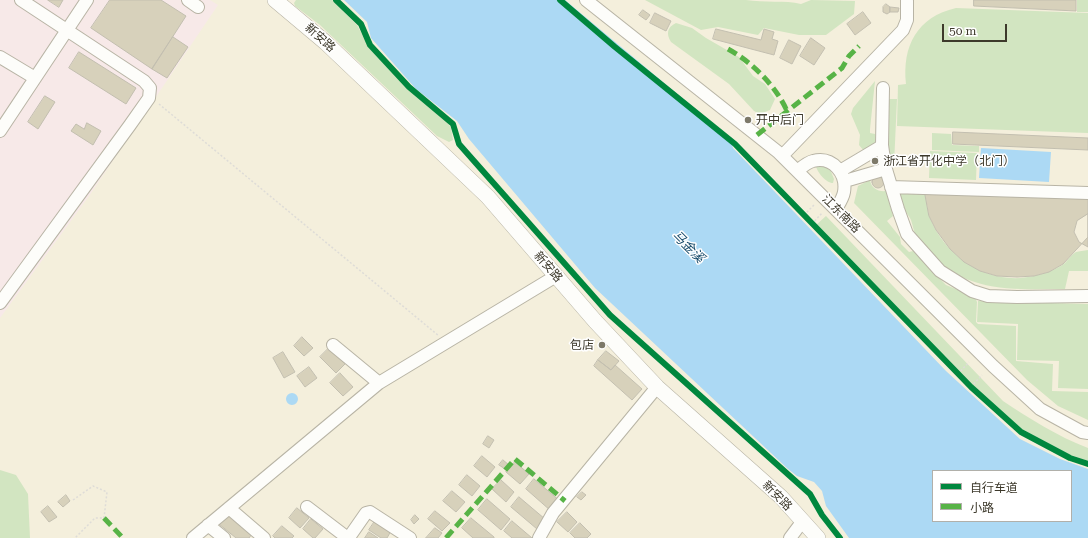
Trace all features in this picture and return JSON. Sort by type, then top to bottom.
[{"type":"main road","name":"新安路","points":[[275,0],[325,42],[488,197],[595,321],[657,387],[781,497],[818,538]]},
{"type":"street","points":[[2,297],[149,98],[150,88],[144,81],[21,0]]},
{"type":"street","points":[[1,126],[87,0]]},
{"type":"street","points":[[188,0],[198,7]]},
{"type":"street","name":"江东南路","points":[[586,0],[782,156],[993,366],[1040,409],[1088,433]]},
{"type":"street","points":[[782,156],[898,36],[907,20],[909,0]]},
{"type":"street","points":[[0,57],[34,78]]},
{"type":"street","points":[[883,88],[881,132],[882,146],[891,187],[908,234],[940,271],[954,282],[972,291],[988,296],[1088,296]]},
{"type":"street","points":[[842,176],[882,146]]},
{"type":"street","points":[[797,170],[812,161],[823,160],[830,162],[842,176],[844,194],[836,210]]},
{"type":"street","points":[[842,176],[886,169]]},
{"type":"street","points":[[891,187],[1088,194]]},
{"type":"street","points":[[193,538],[379,383],[556,276]]},
{"type":"street","points":[[333,345],[379,383]]},
{"type":"street","points":[[539,538],[554,513],[657,387]]},
{"type":"street","points":[[307,507],[345,536],[350,537],[366,513],[370,512],[410,538]]},
{"type":"street","points":[[229,508],[264,538]]},
{"type":"street","points":[[790,538],[802,522]]},
{"type":"street","points":[[208,526],[224,538]]},
{"type":"path","points":[[160,104],[446,342]]},
{"type":"path","points":[[804,215],[814,205]]},
{"type":"path","points":[[799,210],[818,229]]},
{"type":"path","points":[[812,224],[822,213]]},
{"type":"path","points":[[964,381],[969,362]]},
{"type":"path","points":[[952,368],[976,392]]},
{"type":"path","points":[[964,381],[982,375]]},
{"type":"path","points":[[73,500],[93,486],[107,492],[104,518],[95,518],[75,538]]},
{"type":"shaded area","points":[[0,0],[210,0],[218,5],[89,196],[0,318]]},
{"type":"green space","points":[[296,0],[332,0],[357,25],[370,49],[412,93],[447,122],[451,128],[453,140],[449,142],[437,136],[320,25],[295,6],[294,3]]},
{"type":"green space","points":[[645,0],[746,0],[801,4],[811,0],[855,1],[854,14],[826,35],[799,35],[764,28],[758,35],[718,27],[701,30]]},
{"type":"green space","points":[[1077,0],[1088,0],[1088,12],[1077,12]]},
{"type":"green space","points":[[956,8],[1088,13],[1088,133],[897,126],[898,85],[906,84],[905,70],[907,57],[915,35],[931,18],[942,12]]},
{"type":"green space","points":[[676,23],[692,28],[739,57],[753,76],[765,84],[775,99],[770,110],[760,114],[754,111],[729,84],[671,42],[668,36],[668,31]]},
{"type":"green space","points":[[875,81],[870,133],[875,134],[876,144],[864,151],[859,145],[860,135],[851,114],[853,108]]},
{"type":"green space","points":[[889,99],[897,99],[894,165],[890,165],[887,144]]},
{"type":"green space","points":[[932,133],[951,134],[952,145],[979,146],[979,152],[932,150]]},
{"type":"green space","points":[[930,151],[977,153],[976,180],[929,178]]},
{"type":"green space","points":[[821,165],[830,169],[834,179],[833,183],[830,183],[820,174],[816,166]]},
{"type":"green space","points":[[870,180],[875,189],[886,191],[893,216],[887,221],[900,237],[901,244],[909,252],[913,251],[946,285],[975,297],[977,302],[976,322],[978,324],[1016,326],[1016,361],[1053,364],[1052,391],[1088,392],[1088,420],[1058,406],[1027,380],[854,203],[858,186]]},
{"type":"green space","points":[[926,190],[929,215],[937,233],[947,246],[973,267],[1004,277],[1020,278],[1037,275],[1059,267],[1076,252],[1088,250],[1088,271],[1069,271],[1065,289],[1028,289],[993,286],[976,283],[961,276],[945,267],[920,242],[915,234],[911,220],[902,206],[900,195],[902,191]]},
{"type":"green space","points":[[826,216],[1003,401],[1044,427],[1088,448],[1088,461],[1068,454],[1022,429],[988,400],[816,225]]},
{"type":"green space","points":[[978,301],[1088,304],[1088,389],[1058,388],[1059,361],[1017,360],[1018,324],[977,322]]},
{"type":"green space","points":[[0,470],[16,475],[28,494],[30,538],[0,538]]},
{"type":"water","name":"马金溪","points":[[344,0],[565,0],[731,139],[733,148],[946,371],[1020,439],[1060,459],[1088,469],[1088,538],[849,538],[826,506],[822,491],[814,482],[797,476],[788,469],[595,288],[469,139],[457,121],[416,89],[371,38],[367,22]]},
{"type":"water","points":[[981,148],[1051,152],[1049,182],[979,178]]},
{"type":"water","points":[[290,393],[294,393],[298,399],[294,405],[290,405],[286,401],[286,397]]},
{"type":"building","points":[[48,0],[63,0],[59,7]]},
{"type":"building","points":[[110,0],[161,0],[186,16],[152,69],[91,28]]},
{"type":"building","points":[[974,0],[1076,0],[1076,11],[974,6]]},
{"type":"building","points":[[886,4],[890,7],[890,12],[887,14],[883,12],[883,7]]},
{"type":"building","points":[[890,7],[899,8],[898,12],[890,12]]},
{"type":"building","points":[[643,10],[650,15],[646,20],[639,15]]},
{"type":"building","points":[[863,12],[871,23],[855,35],[847,24]]},
{"type":"building","points":[[655,13],[671,21],[666,31],[650,23]]},
{"type":"building","points":[[716,29],[761,40],[764,29],[774,32],[772,39],[778,41],[774,55],[713,39]]},
{"type":"building","points":[[173,37],[188,47],[167,78],[152,69]]},
{"type":"building","points":[[811,38],[825,48],[814,65],[800,56]]},
{"type":"building","points":[[789,40],[801,46],[792,64],[780,58]]},
{"type":"building","points":[[79,52],[136,88],[126,104],[69,68]]},
{"type":"building","points":[[45,96],[55,102],[38,129],[28,122]]},
{"type":"building","points":[[87,123],[101,131],[93,145],[71,131],[76,124],[84,129]]},
{"type":"building","points":[[953,132],[1088,138],[1088,150],[953,144]]},
{"type":"building","points":[[878,176],[882,178],[884,182],[882,186],[878,188],[874,186],[872,182],[874,178]]},
{"type":"building","points":[[925,193],[1088,199],[1088,237],[1063,264],[1049,272],[1034,276],[997,276],[980,271],[964,262],[950,249],[936,230],[929,216]]},
{"type":"building","points":[[1088,214],[1088,247],[1079,242],[1074,232],[1077,221]]},
{"type":"building","points":[[302,337],[313,348],[304,356],[294,346]]},
{"type":"building","points":[[330,347],[346,363],[336,373],[320,357]]},
{"type":"building","points":[[606,351],[619,361],[611,370],[598,360]]},
{"type":"building","points":[[283,352],[295,372],[284,378],[273,358]]},
{"type":"building","points":[[598,360],[611,370],[615,365],[642,389],[632,400],[594,366]]},
{"type":"building","points":[[309,367],[317,378],[305,387],[297,376]]},
{"type":"building","points":[[340,373],[353,387],[343,396],[330,383]]},
{"type":"building","points":[[488,436],[494,440],[489,448],[483,444]]},
{"type":"building","points":[[482,456],[495,467],[487,477],[474,466]]},
{"type":"building","points":[[503,460],[509,465],[505,469],[499,465]]},
{"type":"building","points":[[515,462],[529,474],[520,484],[506,472]]},
{"type":"building","points":[[467,475],[480,486],[472,496],[459,485]]},
{"type":"building","points":[[534,479],[560,501],[551,511],[526,489]]},
{"type":"building","points":[[501,480],[514,492],[506,502],[492,489]]},
{"type":"building","points":[[452,491],[465,502],[456,512],[443,501]]},
{"type":"building","points":[[582,492],[586,495],[581,500],[577,497]]},
{"type":"building","points":[[66,495],[70,501],[63,507],[58,502]]},
{"type":"building","points":[[519,497],[545,519],[537,529],[511,507]]},
{"type":"building","points":[[487,499],[510,519],[501,530],[478,510]]},
{"type":"building","points":[[48,506],[57,517],[49,522],[41,512]]},
{"type":"building","points":[[297,508],[309,518],[300,528],[289,518]]},
{"type":"building","points":[[435,511],[450,523],[442,531],[428,519]]},
{"type":"building","points":[[567,512],[577,522],[568,532],[557,522]]},
{"type":"building","points":[[228,513],[252,534],[249,538],[236,538],[219,524]]},
{"type":"building","points":[[415,515],[419,519],[414,524],[411,520]]},
{"type":"building","points":[[471,518],[494,538],[473,538],[462,528]]},
{"type":"building","points":[[311,519],[323,529],[315,538],[303,529]]},
{"type":"building","points":[[375,521],[391,531],[387,538],[381,538],[369,530]]},
{"type":"building","points":[[512,521],[532,538],[512,538],[504,531]]},
{"type":"building","points":[[580,523],[591,534],[587,538],[575,538],[570,533]]},
{"type":"building","points":[[282,526],[294,536],[292,538],[275,538],[273,536]]},
{"type":"building","points":[[435,528],[442,533],[438,538],[426,538]]},
{"type":"building","points":[[369,532],[378,538],[365,538]]},
{"type":"marked path","points":[[757,135],[842,68],[849,56],[859,46]]},
{"type":"marked path","points":[[728,49],[746,61],[770,84],[787,111]]},
{"type":"marked path","points":[[446,538],[515,459],[565,501]]},
{"type":"marked path","points":[[104,518],[123,538]]},
{"type":"cycle path","points":[[336,0],[361,24],[370,45],[409,87],[453,124],[459,144],[610,315],[810,494],[822,515],[840,538]]},
{"type":"cycle path","points":[[560,0],[615,47],[735,144],[971,387],[1021,432],[1070,458],[1088,464]]},
{"type":"place","name":"开中后门","points":[[748,120]]},
{"type":"place","name":"浙江省开化中学（北门）","points":[[875,161]]},
{"type":"place","name":"包店","points":[[602,345]]}]
